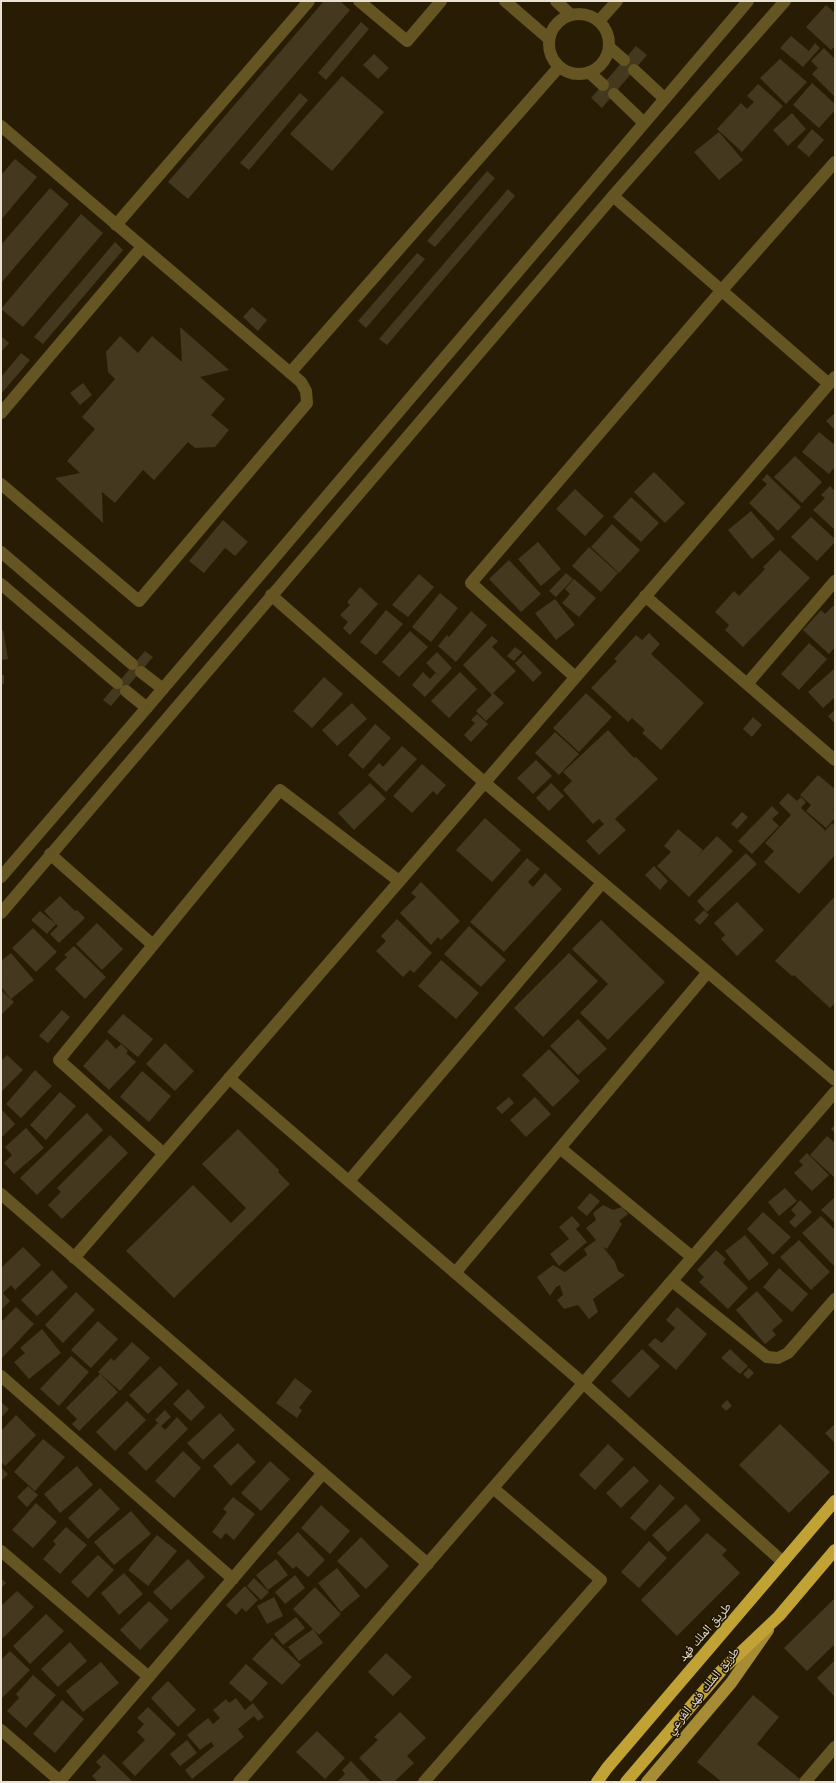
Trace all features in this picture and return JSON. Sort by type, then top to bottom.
[{"type":"highway","name":"طريق الملك فهد","points":[[597,1782],[606,1768],[835,1501]]},
{"type":"highway","points":[[626,1782],[721,1671],[779,1616],[835,1550]]},
{"type":"main road","name":"طريق الملك فهد الفرعي","points":[[647,1782],[731,1683],[779,1616]]},
{"type":"main road","points":[[593,1782],[606,1768]]},
{"type":"street","points":[[116,225],[308,1]]},
{"type":"street","points":[[359,1],[407,41],[441,1]]},
{"type":"street","points":[[505,1],[549,39]]},
{"type":"street","points":[[556,1],[571,15]]},
{"type":"street","points":[[599,21],[617,1]]},
{"type":"street","points":[[1,877],[147,708],[748,1]]},
{"type":"street","points":[[1,912],[613,196],[785,1]]},
{"type":"street","points":[[580,13],[588,15],[599,21],[607,32],[609,47],[606,57],[601,64],[589,72],[578,74],[569,73],[559,67],[551,56],[548,47],[551,30],[556,23],[571,15],[580,13]]},
{"type":"street","points":[[609,47],[624,60]]},
{"type":"street","points":[[290,374],[559,67]]},
{"type":"street","points":[[634,70],[665,99]]},
{"type":"street","points":[[589,72],[603,84]]},
{"type":"street","points":[[614,94],[644,123]]},
{"type":"street","points":[[1,126],[301,382],[306,391],[307,403],[139,601],[1,484]]},
{"type":"street","points":[[575,677],[471,583],[722,290],[835,162]]},
{"type":"street","points":[[74,1258],[832,381],[722,290],[613,196]]},
{"type":"street","points":[[1,414],[142,247]]},
{"type":"street","points":[[1,552],[132,664]]},
{"type":"street","points":[[747,684],[835,581]]},
{"type":"street","points":[[1,584],[147,708]]},
{"type":"street","points":[[271,595],[484,782],[835,1080]]},
{"type":"street","points":[[645,596],[835,760]]},
{"type":"street","points":[[142,672],[163,689]]},
{"type":"street","points":[[164,1154],[59,1060],[280,790],[399,881]]},
{"type":"street","points":[[50,854],[153,945]]},
{"type":"street","points":[[349,1181],[602,883]]},
{"type":"street","points":[[455,1273],[708,972]]},
{"type":"street","points":[[229,1078],[584,1383],[783,1562]]},
{"type":"street","points":[[239,1782],[835,1092]]},
{"type":"street","points":[[560,1148],[692,1257]]},
{"type":"street","points":[[1,1194],[428,1564]]},
{"type":"street","points":[[672,1281],[768,1357],[778,1358],[788,1354],[835,1299]]},
{"type":"street","points":[[1,1376],[233,1579]]},
{"type":"street","points":[[1,1730],[60,1781],[323,1473]]},
{"type":"street","points":[[424,1782],[601,1580],[493,1488]]},
{"type":"street","points":[[1,1550],[149,1677]]},
{"type":"street","points":[[805,1782],[835,1747]]},
{"type":"building","points":[[324,1],[340,1],[350,10],[188,199],[168,182]]},
{"type":"building","points":[[826,5],[835,13],[835,46],[831,50],[806,27]]},
{"type":"building","points":[[361,22],[369,29],[326,80],[318,73]]},
{"type":"building","points":[[791,36],[809,51],[815,43],[820,48],[803,67],[780,48]]},
{"type":"building","points":[[636,46],[647,55],[602,108],[591,98]]},
{"type":"building","points":[[824,48],[835,59],[835,97],[812,74],[818,68],[811,61]]},
{"type":"building","points":[[374,54],[389,68],[378,79],[363,65]]},
{"type":"building","points":[[780,59],[807,82],[786,104],[760,78]]},
{"type":"building","points":[[342,76],[384,112],[332,171],[290,134]]},
{"type":"building","points":[[812,83],[835,104],[835,110],[819,128],[793,105]]},
{"type":"building","points":[[758,84],[783,106],[742,152],[717,129],[741,103],[747,109],[754,102],[747,96]]},
{"type":"building","points":[[300,93],[308,100],[249,170],[240,163]]},
{"type":"building","points":[[792,113],[806,129],[788,146],[773,130]]},
{"type":"building","points":[[812,129],[824,140],[809,157],[797,147]]},
{"type":"building","points":[[719,132],[743,160],[719,180],[694,152]]},
{"type":"building","points":[[15,159],[37,177],[1,220],[1,175]]},
{"type":"building","points":[[487,171],[495,178],[435,247],[427,241]]},
{"type":"building","points":[[50,188],[69,204],[1,283],[1,245]]},
{"type":"building","points":[[508,189],[515,196],[387,345],[379,339]]},
{"type":"building","points":[[81,214],[103,233],[23,327],[1,309]]},
{"type":"building","points":[[115,242],[123,250],[43,344],[34,337]]},
{"type":"building","points":[[417,253],[425,259],[366,328],[358,321]]},
{"type":"building","points":[[252,307],[267,320],[258,331],[243,317]]},
{"type":"building","points":[[180,327],[229,370],[200,377],[225,399],[211,415],[229,430],[215,447],[195,448],[188,442],[154,480],[143,470],[115,503],[102,492],[103,523],[55,478],[80,473],[67,461],[95,429],[82,417],[115,379],[108,372],[106,352],[120,336],[138,353],[152,336],[182,362]]},
{"type":"building","points":[[1,336],[9,343],[1,352]]},
{"type":"building","points":[[21,353],[30,360],[1,394],[1,377]]},
{"type":"building","points":[[83,383],[92,395],[80,405],[70,393]]},
{"type":"building","points":[[835,413],[835,430],[826,421]]},
{"type":"building","points":[[819,432],[835,445],[835,467],[829,474],[802,452]]},
{"type":"building","points":[[795,456],[822,482],[802,503],[774,477]]},
{"type":"building","points":[[654,472],[685,503],[665,523],[634,492]]},
{"type":"building","points":[[767,474],[801,507],[778,531],[749,503],[767,484],[762,480]]},
{"type":"building","points":[[830,486],[835,491],[835,530],[813,510],[825,498],[821,495]]},
{"type":"building","points":[[575,489],[604,516],[585,536],[556,509]]},
{"type":"building","points":[[631,497],[659,523],[641,542],[613,517]]},
{"type":"building","points":[[751,511],[775,539],[752,559],[728,530]]},
{"type":"building","points":[[811,517],[835,539],[835,542],[817,561],[791,537]]},
{"type":"building","points":[[223,520],[248,542],[235,556],[225,548],[204,573],[189,561]]},
{"type":"building","points":[[612,524],[640,550],[619,573],[591,547]]},
{"type":"building","points":[[538,542],[561,569],[541,586],[518,559]]},
{"type":"building","points":[[589,547],[618,573],[601,592],[572,566]]},
{"type":"building","points":[[780,550],[810,578],[743,647],[725,630],[729,625],[715,612],[734,591],[739,596],[765,569],[763,567]]},
{"type":"building","points":[[509,560],[541,594],[521,612],[489,579]]},
{"type":"building","points":[[566,573],[573,579],[556,597],[549,591]]},
{"type":"building","points":[[419,574],[434,587],[408,617],[392,605]]},
{"type":"building","points":[[574,579],[596,598],[579,617],[562,603],[570,594],[565,589]]},
{"type":"building","points":[[360,587],[378,604],[350,635],[343,628],[348,622],[340,615],[350,605],[347,602]]},
{"type":"building","points":[[440,593],[458,608],[431,642],[412,627]]},
{"type":"building","points":[[555,599],[575,625],[556,640],[535,613]]},
{"type":"building","points":[[835,604],[835,647],[829,654],[803,630],[821,610],[825,614]]},
{"type":"building","points":[[386,610],[403,624],[376,655],[360,642]]},
{"type":"building","points":[[471,611],[487,625],[456,662],[438,646],[447,635],[449,637]]},
{"type":"building","points":[[3,630],[8,659],[1,660],[1,631]]},
{"type":"building","points":[[410,631],[428,647],[399,677],[382,662]]},
{"type":"building","points":[[649,633],[660,644],[651,654],[704,703],[661,750],[642,733],[645,730],[632,718],[628,722],[591,688],[617,661],[614,659],[636,635],[642,640]]},
{"type":"building","points":[[492,636],[498,641],[492,647],[516,671],[493,693],[504,703],[486,721],[476,711],[492,695],[463,665]]},
{"type":"building","points":[[809,643],[827,659],[799,690],[781,674]]},
{"type":"building","points":[[515,647],[522,652],[514,661],[507,656]]},
{"type":"building","points":[[145,651],[153,657],[111,706],[103,700]]},
{"type":"building","points":[[437,652],[452,668],[425,697],[412,685],[423,672],[430,679],[435,673],[440,677],[426,663]]},
{"type":"building","points":[[524,654],[542,673],[533,682],[515,663]]},
{"type":"building","points":[[835,668],[835,697],[823,708],[808,692]]},
{"type":"building","points":[[460,672],[477,689],[449,718],[431,701]]},
{"type":"building","points":[[1,675],[4,675],[4,684],[1,685]]},
{"type":"building","points":[[324,677],[343,694],[312,728],[293,711]]},
{"type":"building","points":[[586,693],[612,717],[579,752],[553,728]]},
{"type":"building","points":[[352,703],[367,719],[337,746],[322,730]]},
{"type":"building","points":[[835,710],[835,724],[828,716]]},
{"type":"building","points":[[477,714],[488,724],[471,742],[464,735],[475,723],[471,720]]},
{"type":"building","points":[[753,717],[762,725],[752,737],[743,729]]},
{"type":"building","points":[[375,724],[391,738],[363,769],[348,755]]},
{"type":"building","points":[[608,730],[634,758],[636,757],[658,779],[615,819],[626,830],[599,855],[586,841],[604,824],[599,819],[593,824],[563,790],[572,781],[563,772]]},
{"type":"building","points":[[555,732],[579,754],[559,775],[535,753]]},
{"type":"building","points":[[402,746],[417,759],[386,792],[368,775],[379,763],[383,767]]},
{"type":"building","points":[[536,760],[552,776],[533,794],[517,778]]},
{"type":"building","points":[[422,764],[446,785],[437,795],[433,791],[412,813],[393,796]]},
{"type":"building","points":[[818,775],[835,789],[835,807],[833,810],[835,812],[835,818],[826,828],[806,811],[811,805],[800,795]]},
{"type":"building","points":[[370,783],[386,799],[354,830],[338,813]]},
{"type":"building","points":[[551,783],[564,796],[549,811],[536,798]]},
{"type":"building","points":[[788,793],[797,801],[801,797],[806,802],[801,808],[825,830],[824,832],[832,823],[835,826],[835,855],[799,894],[764,862],[774,851],[765,843],[791,815],[779,803]]},
{"type":"building","points":[[772,806],[779,813],[772,819],[779,826],[752,854],[738,841]]},
{"type":"building","points":[[742,812],[748,817],[737,829],[731,824]]},
{"type":"building","points":[[485,818],[521,850],[492,882],[456,850]]},
{"type":"building","points":[[678,829],[703,850],[694,860],[717,836],[733,851],[689,897],[657,866],[671,852],[664,846]]},
{"type":"building","points":[[746,853],[757,864],[707,912],[697,901]]},
{"type":"building","points":[[527,858],[540,869],[528,882],[533,887],[545,873],[562,889],[504,952],[470,922]]},
{"type":"building","points":[[654,866],[668,881],[660,890],[645,875]]},
{"type":"building","points":[[421,882],[460,921],[441,940],[438,937],[431,945],[400,913],[416,897],[411,893]]},
{"type":"building","points":[[60,896],[75,911],[77,910],[85,918],[59,943],[50,934],[58,926],[44,911]]},
{"type":"building","points":[[835,896],[835,1003],[830,1008],[794,975],[792,976],[775,961]]},
{"type":"building","points":[[737,902],[764,930],[737,956],[721,939],[725,935],[714,923]]},
{"type":"building","points":[[704,910],[709,915],[700,925],[694,920]]},
{"type":"building","points":[[40,911],[56,924],[47,934],[31,920]]},
{"type":"building","points":[[397,919],[432,953],[414,973],[410,970],[403,977],[376,951],[386,941],[381,936]]},
{"type":"building","points":[[601,920],[665,982],[608,1040],[580,1013],[608,984],[572,949]]},
{"type":"building","points":[[97,923],[123,949],[102,970],[76,944]]},
{"type":"building","points":[[469,926],[506,960],[481,987],[444,954]]},
{"type":"building","points":[[33,928],[57,952],[36,972],[12,948]]},
{"type":"building","points":[[74,946],[106,977],[85,999],[55,969],[67,957],[64,955]]},
{"type":"building","points":[[11,953],[34,980],[11,999],[1,987],[1,975],[3,974],[1,972],[1,961]]},
{"type":"building","points":[[569,953],[598,981],[543,1037],[514,1008]]},
{"type":"building","points":[[441,960],[479,993],[456,1019],[418,986]]},
{"type":"building","points":[[1,990],[14,1002],[1,1015]]},
{"type":"building","points":[[62,1010],[70,1017],[48,1043],[39,1036]]},
{"type":"building","points":[[123,1014],[153,1039],[138,1057],[107,1032]]},
{"type":"building","points":[[578,1019],[607,1049],[578,1075],[550,1046]]},
{"type":"building","points":[[107,1039],[116,1049],[121,1044],[128,1051],[126,1053],[136,1062],[109,1090],[83,1066]]},
{"type":"building","points":[[165,1043],[194,1071],[175,1091],[146,1064]]},
{"type":"building","points":[[549,1049],[580,1081],[553,1107],[522,1075]]},
{"type":"building","points":[[7,1055],[23,1070],[1,1092],[1,1061]]},
{"type":"building","points":[[35,1070],[52,1086],[21,1118],[6,1104]]},
{"type":"building","points":[[142,1071],[171,1096],[149,1122],[120,1097]]},
{"type":"building","points":[[60,1092],[76,1106],[46,1140],[30,1125]]},
{"type":"building","points":[[509,1097],[514,1103],[502,1114],[496,1108]]},
{"type":"building","points":[[535,1097],[551,1114],[526,1137],[510,1120]]},
{"type":"building","points":[[1,1109],[15,1124],[1,1138]]},
{"type":"building","points":[[87,1113],[103,1130],[37,1195],[20,1178]]},
{"type":"building","points":[[835,1125],[835,1133],[831,1129]]},
{"type":"building","points":[[26,1128],[44,1148],[14,1174],[4,1163],[12,1155],[5,1147]]},
{"type":"building","points":[[238,1129],[279,1170],[278,1172],[290,1184],[174,1298],[126,1251],[193,1185],[231,1223],[246,1208],[202,1164]]},
{"type":"building","points":[[110,1135],[128,1153],[62,1219],[48,1205],[61,1192],[57,1188]]},
{"type":"building","points":[[827,1136],[835,1143],[835,1178],[810,1155]]},
{"type":"building","points":[[807,1153],[829,1175],[812,1191],[794,1173],[803,1165],[799,1161]]},
{"type":"building","points":[[785,1188],[797,1201],[779,1216],[768,1202]]},
{"type":"building","points":[[590,1193],[600,1201],[587,1216],[577,1208]]},
{"type":"building","points":[[835,1197],[835,1221],[834,1222],[821,1210]]},
{"type":"building","points":[[800,1200],[812,1212],[795,1228],[789,1222],[796,1215],[791,1210]]},
{"type":"building","points":[[603,1205],[613,1210],[622,1207],[628,1214],[619,1221],[622,1224],[607,1249],[603,1247],[615,1262],[618,1271],[625,1275],[593,1299],[598,1312],[589,1319],[578,1305],[564,1309],[557,1300],[563,1295],[560,1285],[556,1287],[550,1296],[537,1277],[553,1265],[565,1272],[587,1255],[584,1249],[596,1240],[586,1228],[596,1220],[593,1213]]},
{"type":"building","points":[[763,1212],[791,1237],[773,1255],[747,1229]]},
{"type":"building","points":[[572,1216],[580,1225],[576,1229],[587,1242],[559,1266],[550,1254],[569,1239],[559,1227]]},
{"type":"building","points":[[821,1216],[835,1230],[835,1263],[833,1265],[802,1233]]},
{"type":"building","points":[[745,1235],[769,1264],[749,1281],[725,1251]]},
{"type":"building","points":[[799,1240],[830,1272],[811,1290],[780,1257]]},
{"type":"building","points":[[23,1247],[41,1265],[15,1290],[11,1285],[3,1293],[10,1301],[1,1310],[1,1268]]},
{"type":"building","points":[[716,1250],[726,1259],[723,1263],[748,1288],[728,1309],[699,1282],[704,1277],[697,1270]]},
{"type":"building","points":[[779,1268],[808,1294],[792,1312],[763,1287]]},
{"type":"building","points":[[52,1270],[68,1287],[37,1316],[21,1300]]},
{"type":"building","points":[[757,1291],[783,1321],[772,1330],[776,1335],[765,1344],[736,1310]]},
{"type":"building","points":[[76,1292],[95,1310],[63,1343],[45,1325]]},
{"type":"building","points":[[16,1307],[34,1324],[2,1358],[1,1322]]},
{"type":"building","points":[[677,1307],[707,1334],[676,1370],[648,1345],[655,1338],[662,1343],[675,1328],[666,1320]]},
{"type":"building","points":[[98,1321],[118,1339],[91,1368],[71,1350]]},
{"type":"building","points":[[42,1329],[61,1353],[29,1379],[14,1362],[25,1353],[20,1348]]},
{"type":"building","points":[[132,1342],[150,1358],[120,1391],[98,1372],[111,1358],[114,1361]]},
{"type":"building","points":[[642,1349],[660,1366],[629,1398],[611,1381]]},
{"type":"building","points":[[730,1349],[748,1366],[740,1374],[721,1358]]},
{"type":"building","points":[[71,1356],[89,1372],[59,1406],[40,1389]]},
{"type":"building","points":[[160,1366],[178,1384],[148,1414],[129,1395]]},
{"type":"building","points":[[749,1368],[754,1373],[748,1379],[743,1374]]},
{"type":"building","points":[[100,1374],[118,1392],[79,1431],[72,1424],[77,1419],[66,1408]]},
{"type":"building","points":[[295,1378],[312,1391],[299,1408],[302,1410],[297,1418],[276,1403]]},
{"type":"building","points":[[188,1389],[205,1407],[191,1421],[173,1404]]},
{"type":"building","points":[[727,1400],[732,1406],[726,1411],[721,1406]]},
{"type":"building","points":[[127,1401],[146,1420],[115,1451],[96,1432]]},
{"type":"building","points":[[1,1402],[9,1409],[1,1418]]},
{"type":"building","points":[[165,1410],[171,1417],[161,1426],[155,1420]]},
{"type":"building","points":[[220,1413],[235,1430],[203,1460],[187,1443]]},
{"type":"building","points":[[16,1415],[36,1435],[5,1466],[1,1462],[1,1431]]},
{"type":"building","points":[[177,1417],[188,1429],[146,1471],[128,1453],[158,1423],[165,1430]]},
{"type":"building","points":[[780,1424],[830,1472],[789,1513],[739,1465]]},
{"type":"building","points":[[835,1424],[835,1443],[825,1433]]},
{"type":"building","points":[[43,1439],[65,1457],[35,1491],[14,1472]]},
{"type":"building","points":[[238,1443],[256,1462],[231,1486],[213,1466]]},
{"type":"building","points":[[608,1444],[624,1459],[595,1490],[579,1475]]},
{"type":"building","points":[[183,1451],[201,1468],[174,1498],[155,1481]]},
{"type":"building","points":[[270,1461],[290,1479],[261,1511],[241,1493]]},
{"type":"building","points":[[77,1466],[93,1485],[60,1513],[44,1494]]},
{"type":"building","points":[[634,1466],[649,1481],[621,1508],[606,1493]]},
{"type":"building","points":[[1,1467],[8,1474],[1,1481]]},
{"type":"building","points":[[660,1484],[675,1498],[645,1531],[630,1518]]},
{"type":"building","points":[[28,1486],[38,1495],[27,1507],[17,1497]]},
{"type":"building","points":[[100,1488],[120,1509],[88,1539],[68,1518]]},
{"type":"building","points":[[233,1497],[255,1514],[234,1540],[226,1533],[221,1539],[212,1532],[227,1512],[223,1509]]},
{"type":"building","points":[[36,1503],[57,1522],[33,1548],[12,1530]]},
{"type":"building","points":[[686,1504],[701,1520],[668,1552],[652,1535]]},
{"type":"building","points":[[321,1505],[350,1531],[330,1554],[301,1528]]},
{"type":"building","points":[[131,1511],[151,1534],[114,1565],[94,1542]]},
{"type":"building","points":[[66,1527],[87,1545],[60,1574],[43,1559],[56,1544],[53,1541]]},
{"type":"building","points":[[298,1532],[325,1560],[308,1577],[296,1566],[293,1569],[277,1553]]},
{"type":"building","points":[[707,1533],[727,1550],[722,1555],[740,1573],[677,1636],[641,1600]]},
{"type":"building","points":[[157,1535],[177,1551],[148,1586],[128,1570]]},
{"type":"building","points":[[361,1537],[389,1566],[366,1589],[337,1561]]},
{"type":"building","points":[[649,1541],[667,1558],[639,1588],[621,1572]]},
{"type":"building","points":[[98,1555],[114,1570],[88,1598],[71,1582]]},
{"type":"building","points":[[188,1559],[205,1577],[171,1610],[153,1592]]},
{"type":"building","points":[[276,1559],[288,1575],[268,1590],[256,1575]]},
{"type":"building","points":[[337,1568],[360,1596],[341,1612],[318,1583]]},
{"type":"building","points":[[124,1573],[143,1594],[119,1615],[101,1593]]},
{"type":"building","points":[[295,1575],[305,1588],[285,1604],[275,1592]]},
{"type":"building","points":[[1,1578],[6,1583],[1,1588]]},
{"type":"building","points":[[254,1578],[269,1592],[261,1600],[247,1586]]},
{"type":"building","points":[[245,1586],[258,1600],[246,1612],[242,1608],[236,1615],[226,1605]]},
{"type":"building","points":[[315,1587],[341,1614],[319,1635],[293,1609]]},
{"type":"building","points":[[17,1591],[34,1607],[3,1638],[1,1635],[1,1606]]},
{"type":"building","points":[[274,1597],[283,1616],[267,1624],[257,1606]]},
{"type":"building","points":[[835,1598],[835,1644],[807,1671],[784,1648]]},
{"type":"building","points":[[149,1601],[169,1620],[140,1650],[120,1630]]},
{"type":"building","points":[[46,1614],[64,1631],[30,1664],[13,1646]]},
{"type":"building","points":[[296,1617],[305,1628],[283,1645],[274,1634]]},
{"type":"building","points":[[313,1629],[323,1643],[299,1661],[288,1647]]},
{"type":"building","points":[[272,1638],[301,1665],[282,1685],[252,1659]]},
{"type":"building","points":[[70,1642],[87,1661],[58,1687],[41,1669]]},
{"type":"building","points":[[10,1651],[30,1670],[1,1699],[1,1660]]},
{"type":"building","points":[[386,1653],[412,1677],[393,1696],[368,1672]]},
{"type":"building","points":[[835,1660],[835,1697],[817,1678]]},
{"type":"building","points":[[101,1662],[119,1683],[83,1712],[66,1691]]},
{"type":"building","points":[[246,1664],[268,1683],[251,1702],[229,1683]]},
{"type":"building","points":[[33,1675],[56,1695],[26,1728],[7,1711],[19,1698],[16,1694]]},
{"type":"building","points":[[168,1681],[196,1710],[178,1727],[151,1698]]},
{"type":"building","points":[[753,1695],[779,1717],[757,1744],[800,1779],[797,1782],[722,1782],[697,1762]]},
{"type":"building","points":[[236,1698],[245,1710],[253,1703],[264,1717],[258,1721],[254,1716],[238,1729],[244,1737],[192,1779],[185,1770],[214,1746],[211,1742],[200,1750],[187,1735],[208,1718],[213,1724],[220,1718],[213,1710],[226,1699],[229,1703]]},
{"type":"building","points":[[62,1700],[84,1719],[55,1753],[33,1734]]},
{"type":"building","points":[[148,1707],[176,1734],[135,1776],[122,1763],[145,1740],[137,1732],[144,1724],[137,1718]]},
{"type":"building","points":[[400,1712],[426,1738],[407,1756],[414,1763],[394,1782],[383,1782],[359,1758],[378,1740],[374,1737]]},
{"type":"building","points":[[317,1731],[345,1758],[325,1779],[296,1752]]},
{"type":"building","points":[[187,1740],[197,1753],[180,1766],[170,1754]]},
{"type":"building","points":[[104,1754],[133,1782],[98,1782],[92,1776],[101,1767],[96,1762]]},
{"type":"building","points":[[351,1761],[371,1782],[337,1782],[345,1774],[342,1770]]}]
